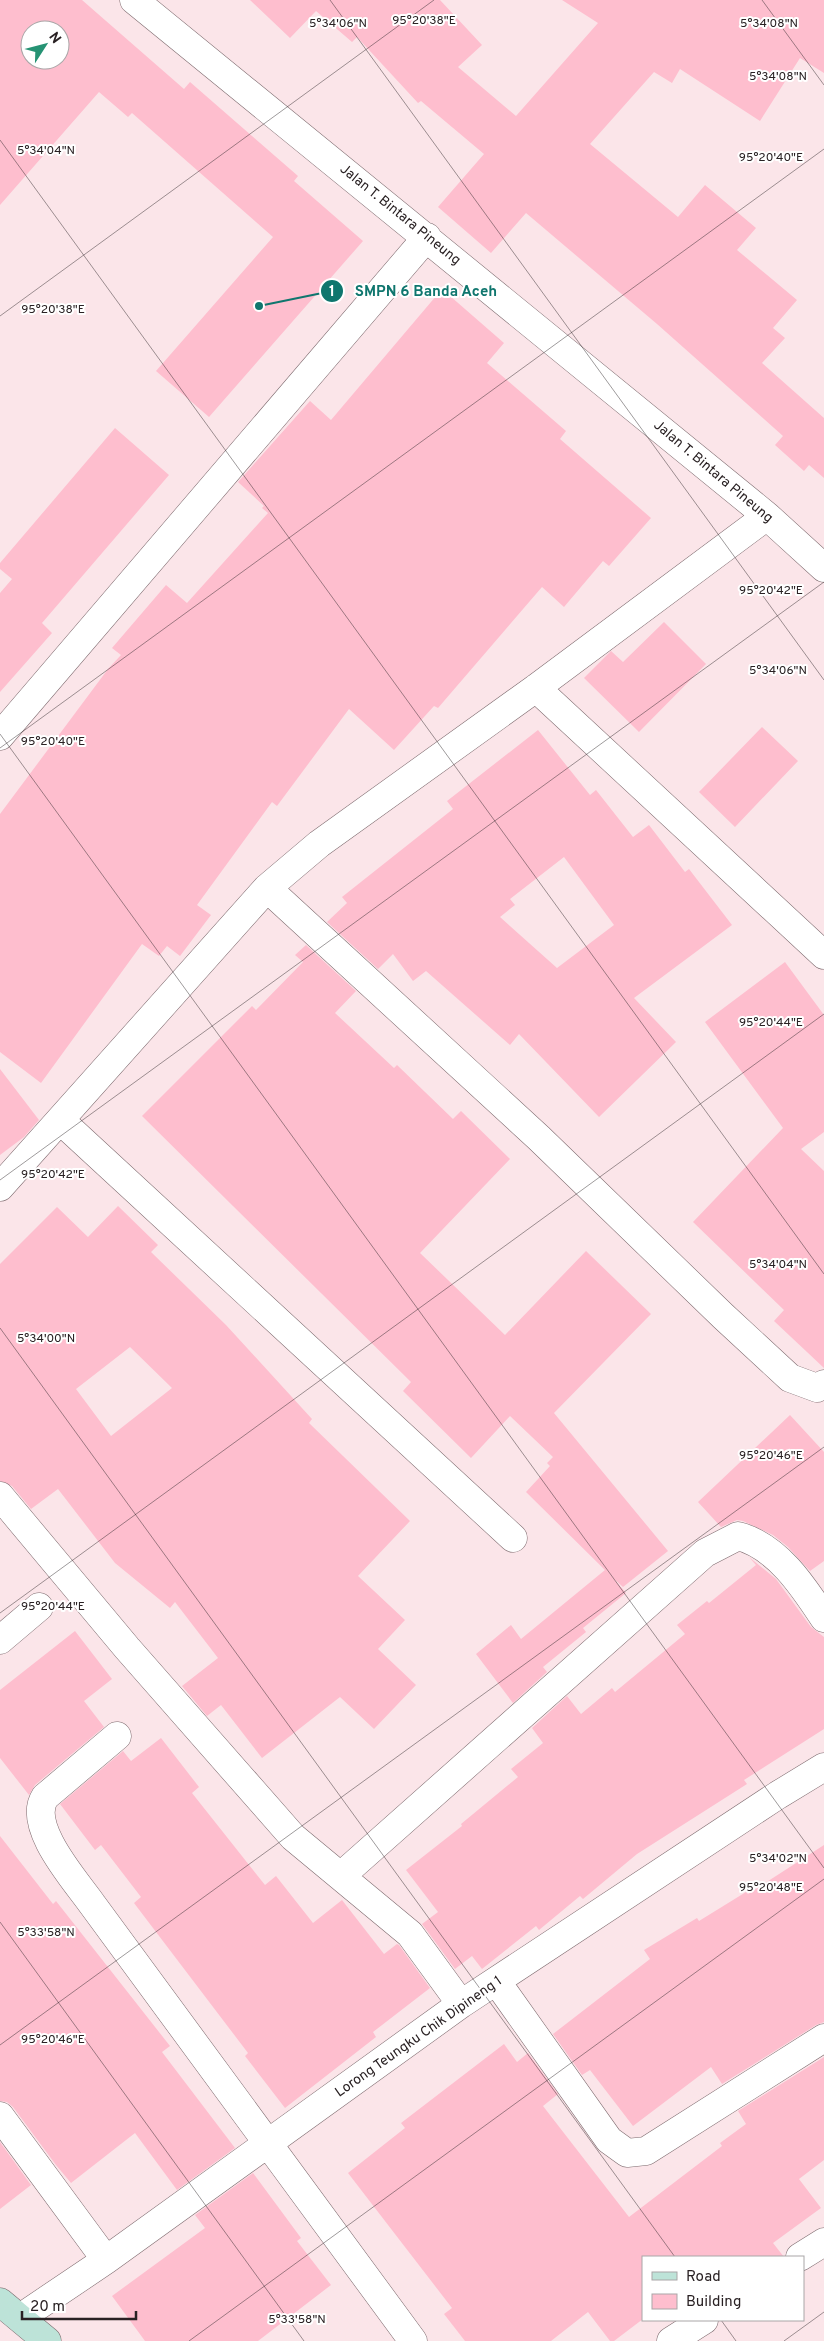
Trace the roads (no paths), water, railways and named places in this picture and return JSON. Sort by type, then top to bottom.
[{"type":"street","name":"Jalan T. Bintara Pineung","points":[[134,0],[767,516],[824,568]]},
{"type":"street","points":[[0,736],[427,237]]},
{"type":"street","points":[[0,1187],[267,888],[319,844],[536,688],[767,516]]},
{"type":"street","points":[[536,688],[824,955]]},
{"type":"street","points":[[267,888],[539,1138],[790,1378],[817,1388],[824,1384]]},
{"type":"street","points":[[60,1120],[513,1538]]},
{"type":"street","points":[[0,1496],[128,1648],[293,1837],[321,1862],[342,1875],[410,1934],[462,2004]]},
{"type":"street","points":[[342,1875],[705,1553],[738,1536],[752,1540],[767,1549],[783,1565],[824,1618]]},
{"type":"street","points":[[0,1640],[39,1607]]},
{"type":"street","points":[[117,1736],[41,1804],[41,1822],[48,1841],[92,1904],[413,2341]]},
{"type":"street","name":"Lorong Teungku Chik Dipineng 1","points":[[10,2310],[106,2260],[462,2004],[824,1766]]},
{"type":"street","points":[[497,1982],[609,2140],[627,2153],[646,2151],[824,2038]]},
{"type":"street","points":[[0,2116],[106,2260]]},
{"type":"street","points":[[802,2256],[824,2242]]},
{"type":"street","points":[[10,2310],[47,2341]]},
{"type":"street","points":[[671,2341],[702,2321]]},
{"type":"place","name":"SMPN 6 Banda Aceh","points":[[259,306]]}]
